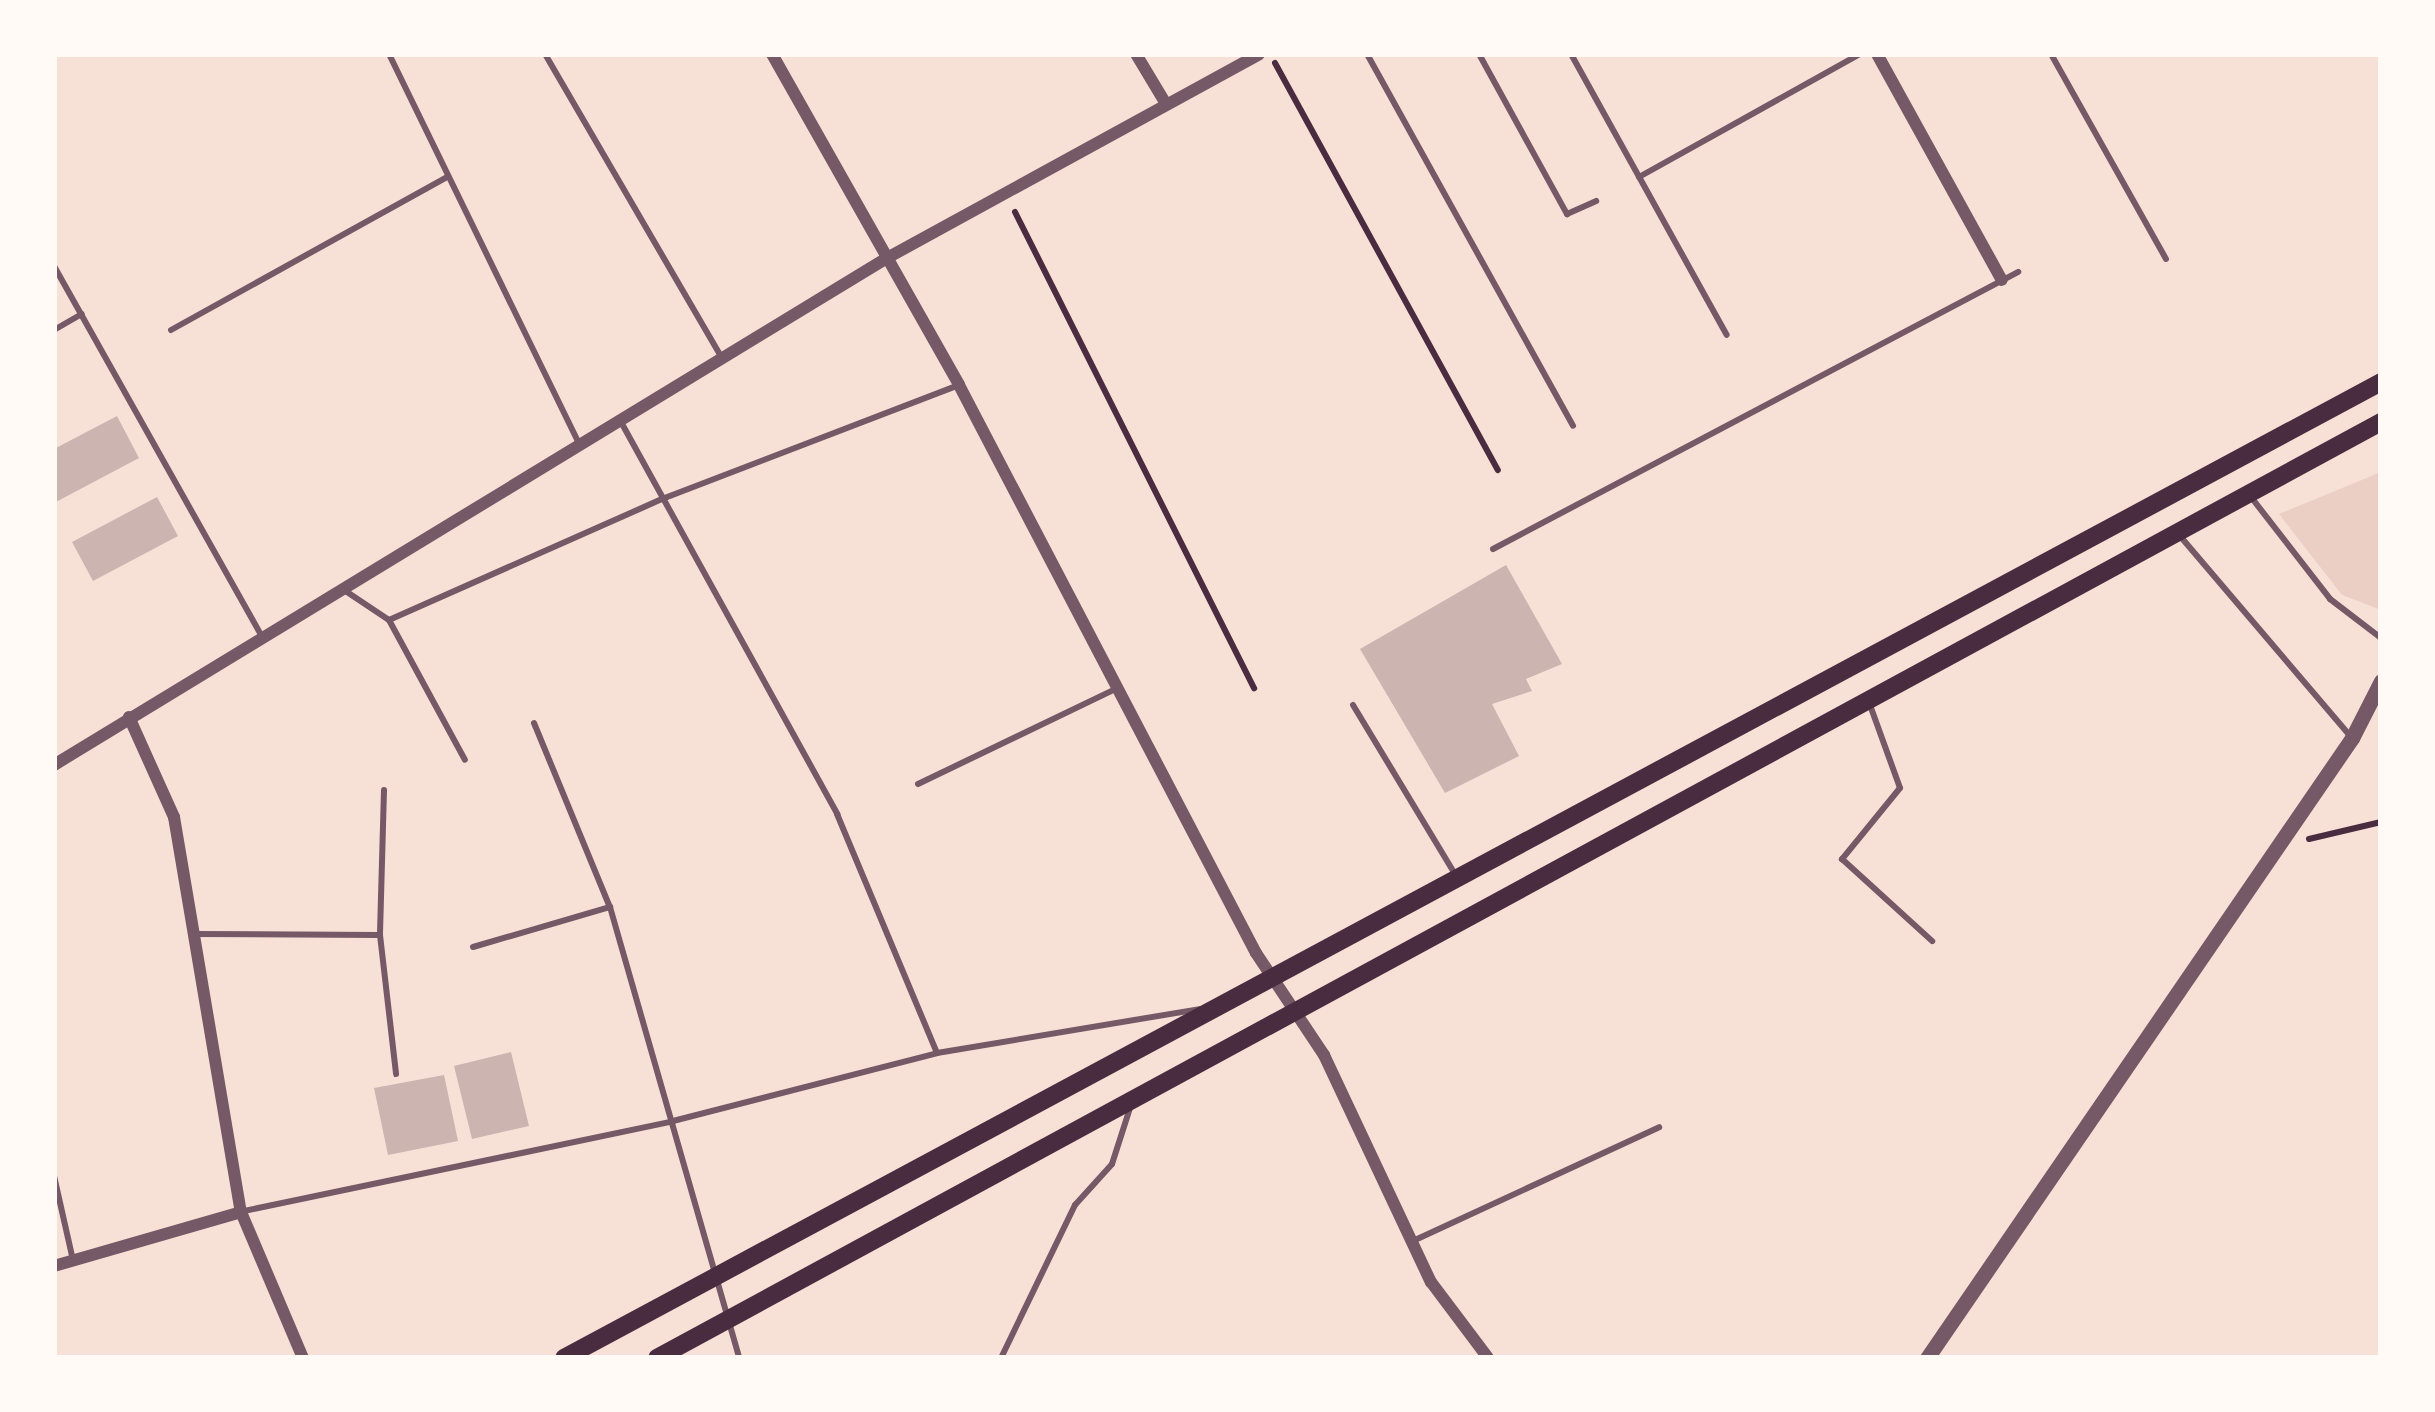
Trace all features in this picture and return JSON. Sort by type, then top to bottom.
[{"type":"main road","points":[[564,1358],[1206,1008],[2381,382]]},
{"type":"main road","points":[[657,1358],[1298,1016],[1867,699],[2381,422]]},
{"type":"street","points":[[772,54],[959,385],[1113,690],[1298,1016],[1431,1282],[1488,1358]]},
{"type":"street","points":[[1136,54],[1166,104]]},
{"type":"street","points":[[54,766],[578,442],[724,363],[887,258],[1259,54]]},
{"type":"street","points":[[1877,54],[2002,280]]},
{"type":"street","points":[[1927,1358],[2352,738],[2381,681]]},
{"type":"street","points":[[129,717],[174,818],[241,1212],[303,1358]]},
{"type":"street","points":[[54,1266],[241,1212]]},
{"type":"lane","points":[[389,54],[578,442]]},
{"type":"lane","points":[[544,54],[724,363]]},
{"type":"lane","points":[[1367,54],[1573,426]]},
{"type":"lane","points":[[1479,54],[1567,214],[1596,201]]},
{"type":"lane","points":[[1571,54],[1727,334]]},
{"type":"lane","points":[[1640,177],[1860,54]]},
{"type":"lane","points":[[2051,54],[2166,259]]},
{"type":"lane","points":[[171,330],[448,177]]},
{"type":"lane","points":[[54,266],[264,640]]},
{"type":"lane","points":[[1493,549],[2018,272]]},
{"type":"lane","points":[[54,331],[82,314]]},
{"type":"lane","points":[[388,620],[662,499],[959,385]]},
{"type":"lane","points":[[621,422],[837,814],[937,1053]]},
{"type":"lane","points":[[2249,494],[2330,599],[2381,638]]},
{"type":"lane","points":[[2178,532],[2352,738]]},
{"type":"lane","points":[[344,590],[388,620],[465,760]]},
{"type":"lane","points":[[918,784],[1113,690]]},
{"type":"lane","points":[[1867,699],[1900,788],[1842,859],[1932,941]]},
{"type":"lane","points":[[1353,706],[1456,875]]},
{"type":"lane","points":[[534,723],[610,908],[739,1358]]},
{"type":"lane","points":[[383,790],[380,934],[396,1074]]},
{"type":"lane","points":[[473,947],[610,908]]},
{"type":"lane","points":[[193,934],[380,934]]},
{"type":"lane","points":[[241,1212],[673,1121],[937,1053],[1206,1008]]},
{"type":"lane","points":[[1001,1358],[1075,1205],[1112,1164],[1130,1106]]},
{"type":"lane","points":[[1412,1241],[1659,1127]]},
{"type":"lane","points":[[54,1176],[74,1261]]},
{"type":"path","points":[[1270,54],[1498,470]]},
{"type":"path","points":[[1005,193],[1254,688]]},
{"type":"path","points":[[2278,847],[2381,822]]},
{"type":"shaded area","points":[[2381,472],[2381,610],[2342,595],[2279,514]]},
{"type":"building","points":[[117,416],[139,458],[54,503],[54,449]]},
{"type":"building","points":[[157,497],[178,536],[93,581],[72,542]]},
{"type":"building","points":[[1506,565],[1562,664],[1526,679],[1532,691],[1492,704],[1519,756],[1445,793],[1360,649]]},
{"type":"building","points":[[511,1052],[529,1126],[472,1139],[454,1066]]},
{"type":"building","points":[[444,1075],[458,1141],[388,1155],[374,1088]]}]
